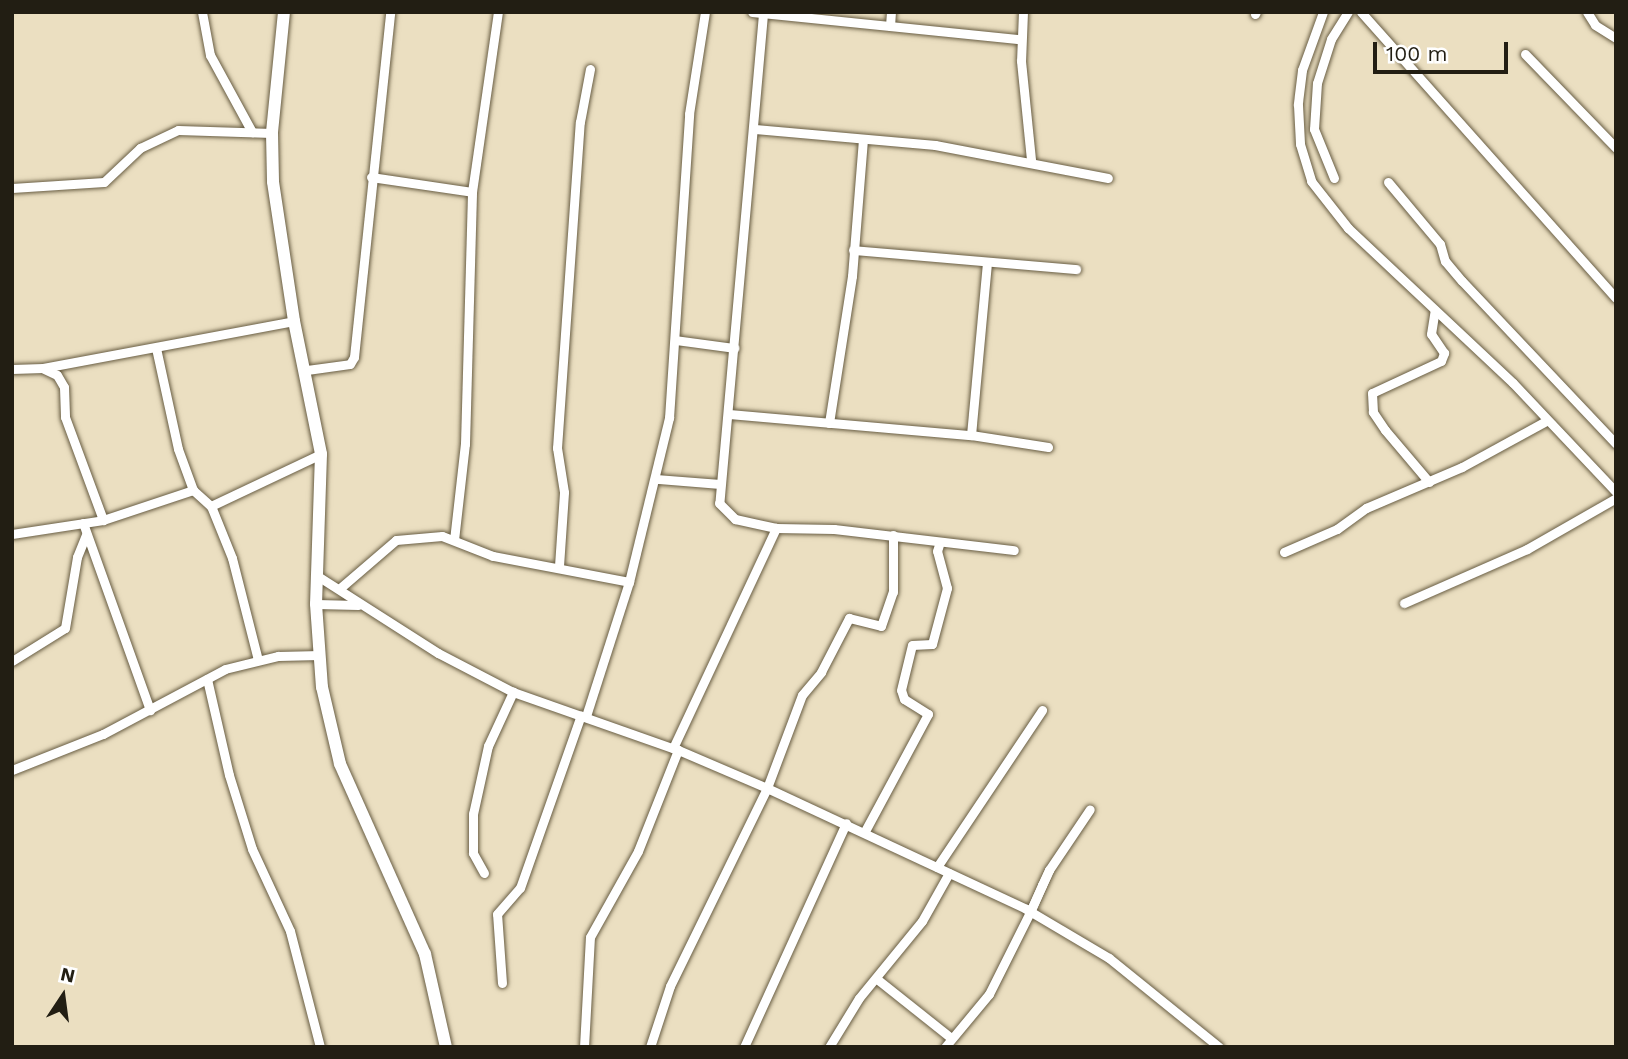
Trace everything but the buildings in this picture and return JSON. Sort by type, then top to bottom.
[{"type":"street","points":[[202,12],[210,55],[252,132]]},
{"type":"street","points":[[284,12],[272,133],[274,182],[294,321],[307,370],[321,454],[316,604],[327,714],[340,764],[425,954],[446,1047]]},
{"type":"street","points":[[307,370],[353,361],[364,290],[372,177],[390,12]]},
{"type":"street","points":[[454,540],[465,444],[472,192],[498,12]]},
{"type":"street","points":[[502,983],[498,915],[523,880],[629,582],[657,479],[670,407],[689,114],[705,12]]},
{"type":"street","points":[[752,12],[1020,39]]},
{"type":"street","points":[[890,26],[891,12]]},
{"type":"street","points":[[1023,12],[1020,39],[1031,159]]},
{"type":"street","points":[[1323,12],[1301,77],[1298,117],[1307,173],[1348,228],[1435,310],[1616,495],[1527,549],[1404,603]]},
{"type":"street","points":[[1334,177],[1314,129],[1317,83],[1331,39],[1348,12]]},
{"type":"street","points":[[1361,12],[1615,296]]},
{"type":"street","points":[[1587,12],[1595,25],[1616,38]]},
{"type":"street","points":[[763,14],[755,129],[719,503],[728,515],[776,528],[893,535],[1014,550]]},
{"type":"street","points":[[1525,54],[1616,148]]},
{"type":"street","points":[[559,566],[564,492],[557,448],[580,122],[590,69]]},
{"type":"street","points":[[755,129],[935,145],[1031,159],[1108,178]]},
{"type":"street","points":[[12,188],[104,182],[140,148],[178,130],[272,133]]},
{"type":"street","points":[[829,423],[853,250],[863,140]]},
{"type":"street","points":[[372,177],[472,192]]},
{"type":"street","points":[[1388,182],[1440,244],[1445,261],[1470,291],[1616,444]]},
{"type":"street","points":[[853,250],[987,264],[1076,269]]},
{"type":"street","points":[[971,435],[987,264]]},
{"type":"street","points":[[1429,482],[1373,412],[1371,393],[1441,361],[1444,353],[1431,334],[1435,310]]},
{"type":"street","points":[[12,369],[43,368],[294,321]]},
{"type":"street","points":[[675,340],[734,348]]},
{"type":"street","points":[[156,348],[171,427],[193,490],[211,506],[232,558],[258,660]]},
{"type":"street","points":[[43,368],[57,375],[64,387],[65,417],[103,520]]},
{"type":"street","points":[[729,414],[971,435],[1048,447]]},
{"type":"street","points":[[1284,552],[1429,482],[1546,421]]},
{"type":"street","points":[[211,506],[321,454]]},
{"type":"street","points":[[657,479],[719,484]]},
{"type":"street","points":[[12,534],[103,520],[193,490]]},
{"type":"street","points":[[83,523],[150,710]]},
{"type":"street","points":[[584,1047],[590,937],[638,851],[676,749],[776,528]]},
{"type":"street","points":[[12,661],[65,628],[77,557],[86,535]]},
{"type":"street","points":[[650,1047],[670,986],[767,788],[795,707],[821,672],[849,618],[881,626],[893,592],[893,535]]},
{"type":"street","points":[[339,589],[399,539],[442,536],[493,556],[559,566],[629,582]]},
{"type":"street","points":[[865,831],[928,714],[904,699],[901,690],[912,645],[932,644],[947,588],[937,551],[940,542]]},
{"type":"street","points":[[316,575],[360,605],[513,692],[676,749],[865,831],[1030,912],[1109,958],[1219,1047]]},
{"type":"street","points":[[316,604],[360,605]]},
{"type":"street","points":[[12,770],[67,750],[207,679],[258,660],[320,655]]},
{"type":"street","points":[[207,679],[229,775],[252,849],[290,931],[320,1047]]},
{"type":"street","points":[[484,873],[473,853],[473,814],[488,746],[513,692]]},
{"type":"street","points":[[937,867],[1042,710]]},
{"type":"street","points":[[945,1047],[950,1037],[989,993],[1049,870],[1090,809]]},
{"type":"street","points":[[744,1047],[846,823]]},
{"type":"street","points":[[829,1047],[922,921],[948,873]]},
{"type":"street","points":[[877,979],[950,1037]]}]
